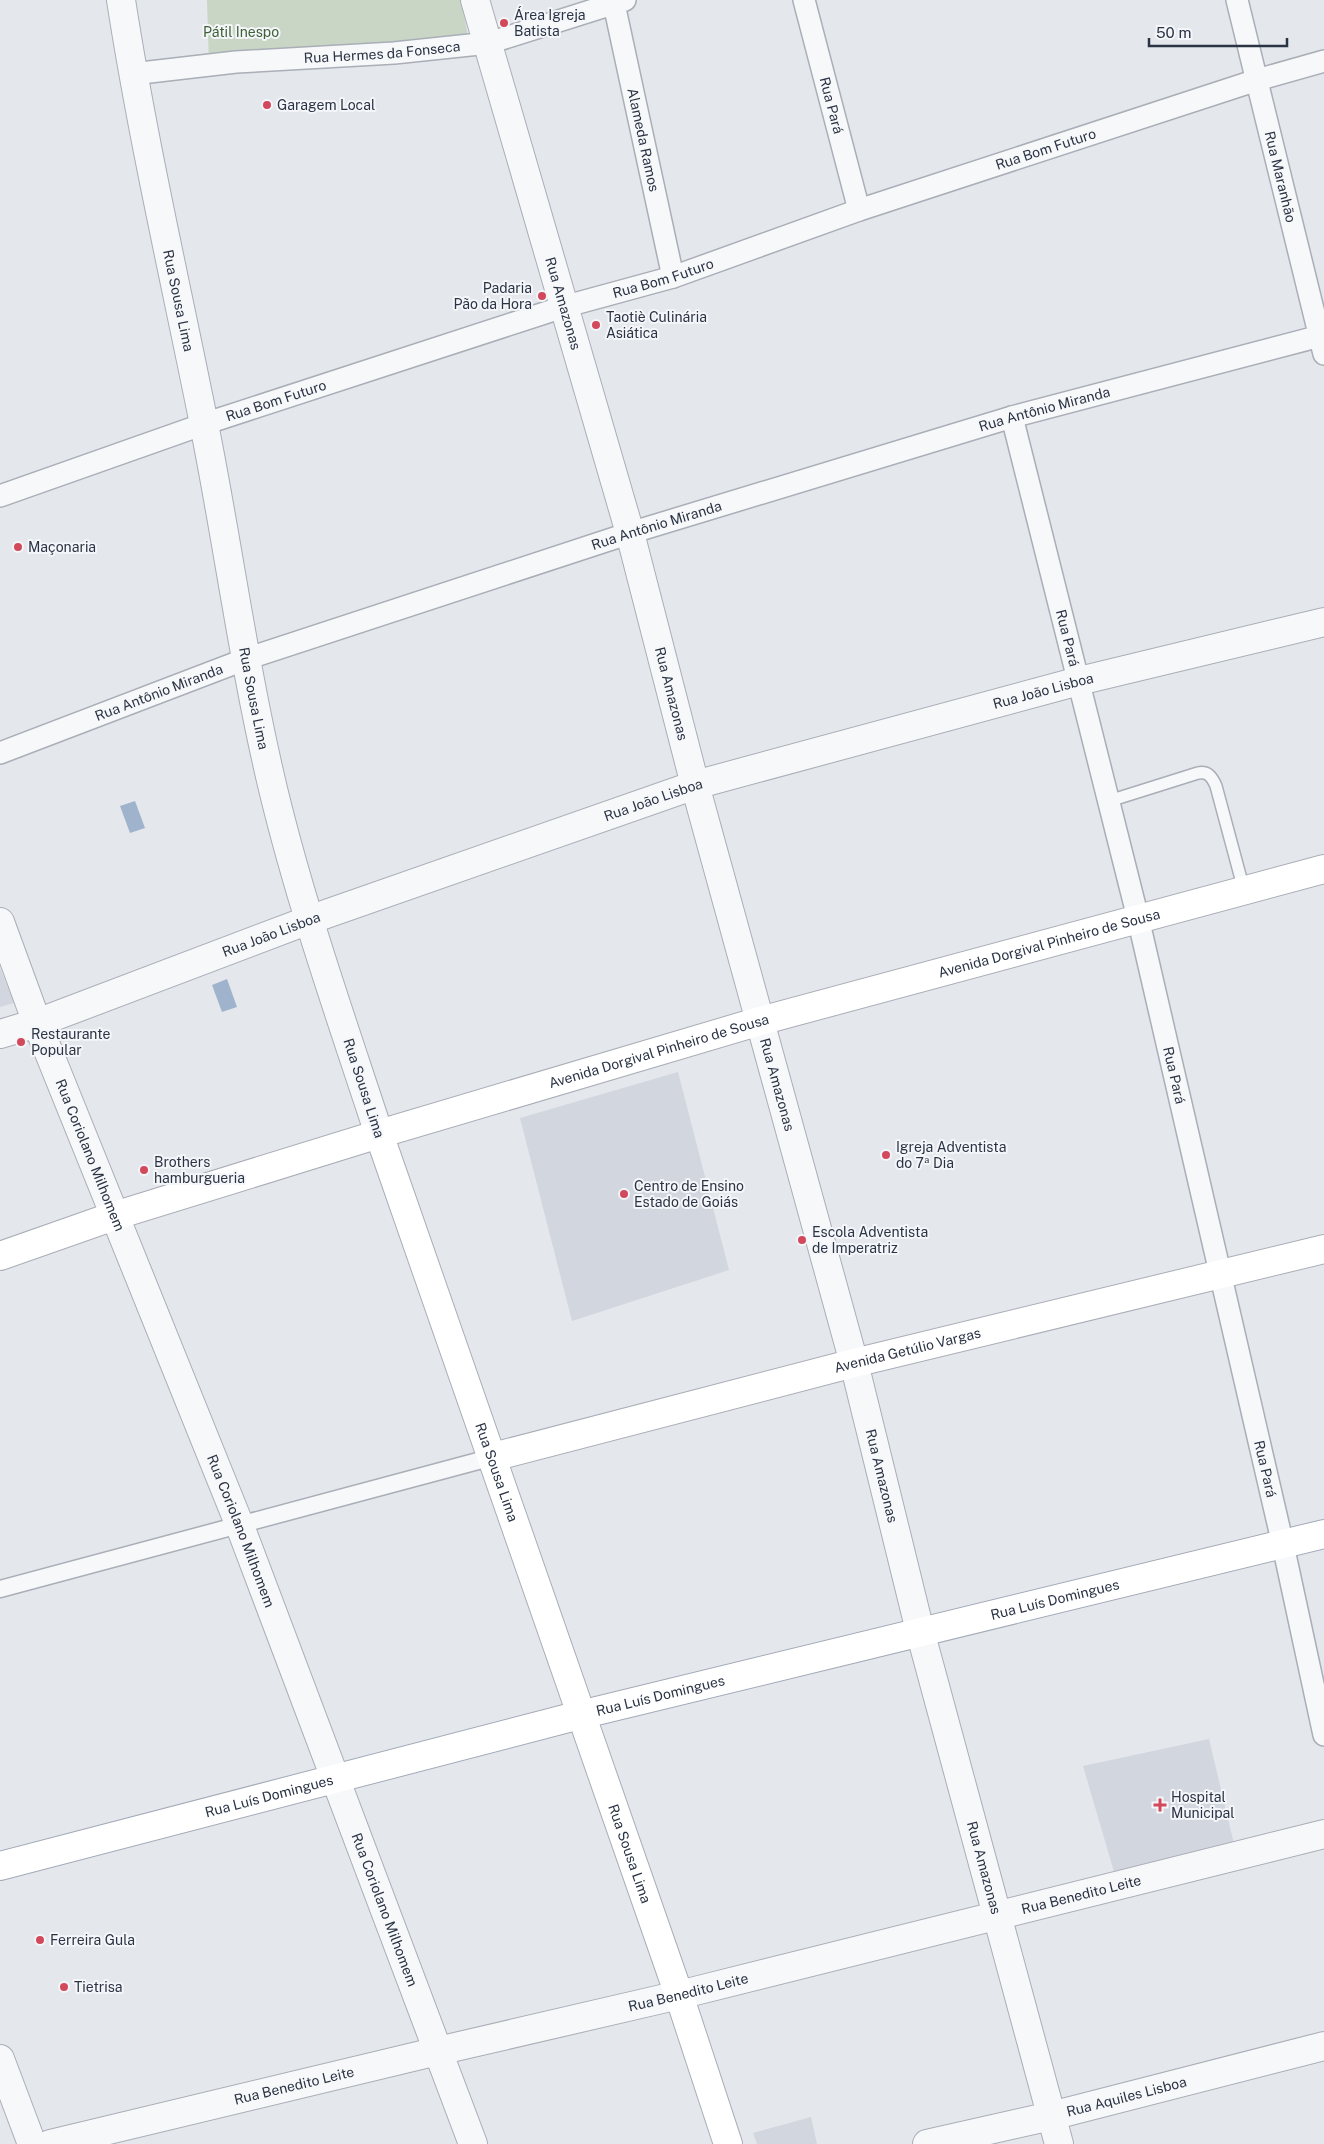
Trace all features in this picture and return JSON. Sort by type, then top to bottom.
[{"type":"main road","name":"Avenida Dorgival Pinheiro de Sousa","points":[[0,1256],[114,1216],[379,1134],[760,1021],[1324,869]]},
{"type":"main road","name":"Rua Sousa Lima","points":[[379,1134],[679,1996],[728,2144]]},
{"type":"main road","name":"Avenida Getúlio Vargas","points":[[492,1457],[854,1364],[1324,1249]]},
{"type":"main road","name":"Rua Luís Domingues","points":[[0,1866],[580,1715],[1324,1534]]},
{"type":"street","name":"Rua Sousa Lima","points":[[121,0],[132,74],[204,424],[246,658],[274,792],[309,920],[379,1134]]},
{"type":"street","name":"Rua Amazonas","points":[[475,0],[630,533],[695,785],[854,1364],[920,1632],[1059,2144]]},
{"type":"street","name":"Rua Pará","points":[[804,0],[860,210]]},
{"type":"street","name":"Rua Maranhão","points":[[1237,0],[1322,341]]},
{"type":"street","name":"Rua Hermes da Fonseca","points":[[132,74],[236,62],[394,53],[489,43],[619,2]]},
{"type":"street","name":"Alameda Ramos","points":[[619,2],[673,277]]},
{"type":"street","name":"Rua Bom Futuro","points":[[0,496],[204,424],[563,307],[673,277],[860,210],[1257,80],[1324,61]]},
{"type":"street","name":"Rua Antônio Miranda","points":[[0,753],[246,658],[630,533],[860,465],[1012,417],[1322,341]]},
{"type":"street","name":"Rua Pará","points":[[1012,417],[1138,918],[1283,1545],[1324,1735]]},
{"type":"street","name":"Rua João Lisboa","points":[[0,1034],[36,1023],[309,920],[695,785],[1079,681],[1324,622]]},
{"type":"street","name":"Rua Coriolano Milhomem","points":[[0,922],[36,1023],[240,1526],[473,2144]]},
{"type":"street","points":[[0,1589],[492,1457]]},
{"type":"street","name":"Rua Benedito Leite","points":[[50,2144],[438,2050],[679,1996],[1324,1834]]},
{"type":"street","name":"Rua Aquiles Lisboa","points":[[927,2144],[1051,2116],[1324,2046]]},
{"type":"street","points":[[0,2059],[32,2144]]},
{"type":"lane","points":[[1109,801],[1205,772],[1216,786],[1244,890]]},
{"type":"shaded area","points":[[0,968],[14,1003],[0,1007]]},
{"type":"shaded area","name":"Centro de Ensino Estado de Goiás","points":[[678,1072],[729,1270],[572,1321],[520,1118]]},
{"type":"shaded area","name":"Hospital Municipal","points":[[1209,1739],[1234,1844],[1115,1875],[1083,1766]]},
{"type":"shaded area","points":[[811,2117],[817,2144],[757,2144],[753,2133]]},
{"type":"green space","name":"Pátil Inespo","points":[[207,0],[461,0],[470,46],[209,65]]},
{"type":"water","points":[[135,801],[145,828],[130,833],[120,806]]},
{"type":"water","points":[[227,979],[237,1007],[222,1012],[212,985]]},
{"type":"place","name":"Área Igreja Batista","points":[[504,23]]},
{"type":"place","name":"Garagem Local","points":[[267,105]]},
{"type":"place","name":"Padaria Pão da Hora","points":[[542,296]]},
{"type":"place","name":"Taotiè Culinária Asiática","points":[[596,325]]},
{"type":"place","name":"Maçonaria","points":[[18,547]]},
{"type":"place","name":"Restaurante Popular","points":[[21,1042]]},
{"type":"place","name":"Igreja Adventista do 7ª Dia","points":[[886,1155]]},
{"type":"place","name":"Brothers hamburgueria","points":[[144,1170]]},
{"type":"place","name":"Centro de Ensino Estado de Goiás","points":[[624,1194]]},
{"type":"place","name":"Escola Adventista de Imperatriz","points":[[802,1240]]},
{"type":"place","name":"Hospital Municipal","points":[[1160,1805]]},
{"type":"place","name":"Ferreira Gula","points":[[40,1940]]},
{"type":"place","name":"Tietrisa","points":[[64,1987]]}]
